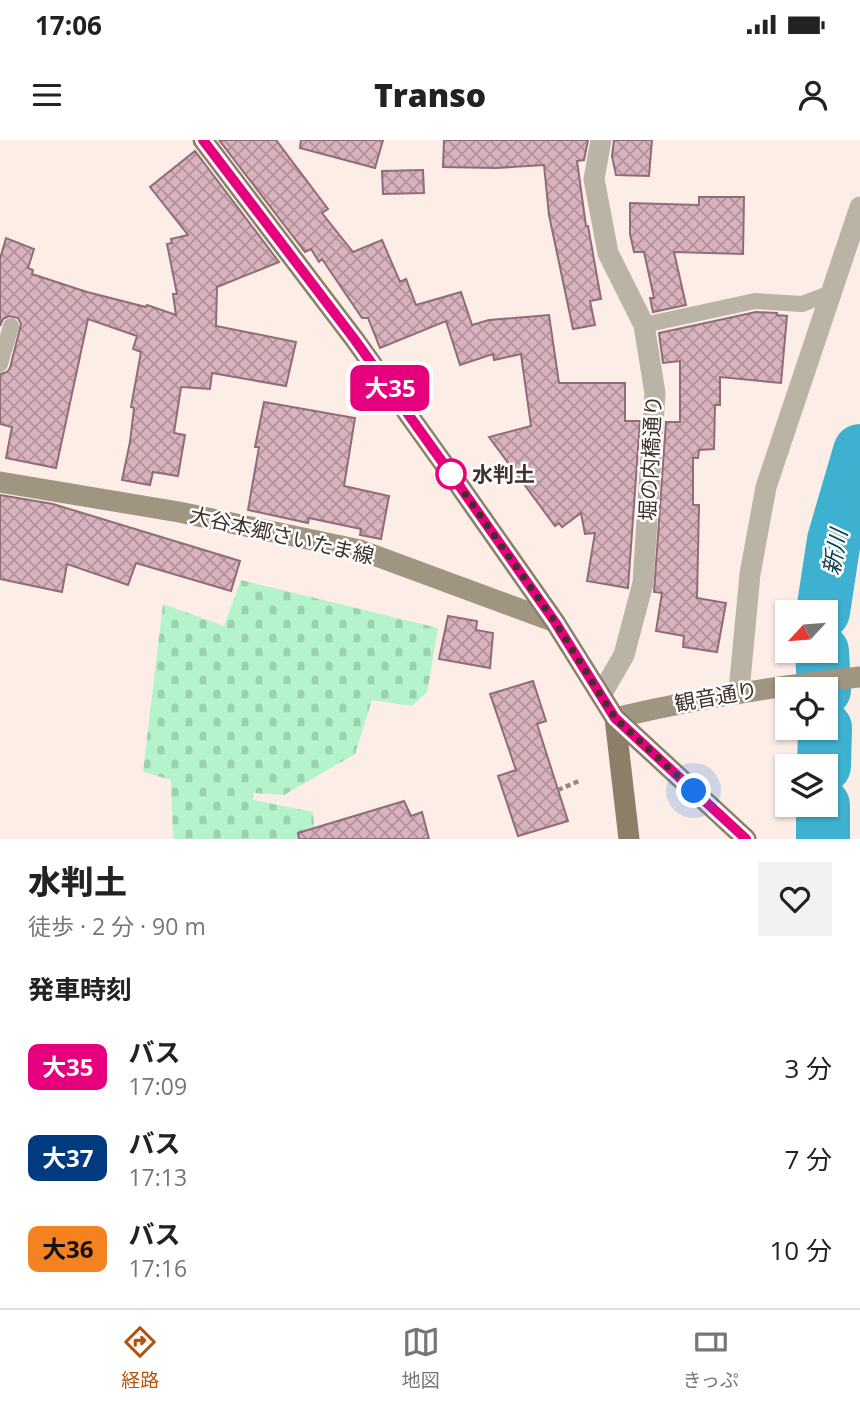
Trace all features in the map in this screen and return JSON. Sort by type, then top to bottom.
[{"type":"main road","points":[[203,140],[355,340],[555,622],[615,718],[746,839]]},
{"type":"main road","name":"大谷本郷さいたま線","points":[[0,482],[179,512],[360,550],[555,622]]},
{"type":"main road","name":"観音通り","points":[[615,718],[739,691],[860,677]]},
{"type":"main road","points":[[615,718],[629,839]]},
{"type":"street","name":"堀の内橋通り","points":[[601,140],[594,179],[608,253],[644,325],[655,393],[643,583],[624,655],[601,695]]},
{"type":"street","points":[[739,691],[750,574],[765,487],[860,207]]},
{"type":"lane","points":[[644,325],[755,301],[802,304],[831,293]]},
{"type":"lane","points":[[0,364],[10,326]]},
{"type":"path","points":[[558,790],[581,780]]},
{"type":"green space","points":[[241,580],[438,628],[427,692],[412,706],[372,700],[355,754],[284,795],[254,793],[253,800],[313,812],[315,839],[173,839],[171,780],[143,772],[163,604],[224,626]]},
{"type":"building","points":[[219,140],[276,140],[328,209],[322,213],[353,252],[382,240],[400,282],[406,279],[416,305],[461,292],[472,325],[489,320],[549,315],[559,383],[625,383],[625,421],[640,421],[628,588],[587,581],[595,533],[585,534],[581,513],[562,527],[559,523],[555,526],[489,437],[531,426],[521,354],[494,360],[493,354],[460,365],[446,321],[380,348],[368,318],[362,318],[322,259],[319,262],[311,249],[305,252]]},
{"type":"building","points":[[301,140],[383,140],[375,168],[300,148]]},
{"type":"building","points":[[444,140],[588,140],[584,160],[577,161],[586,226],[601,299],[590,301],[595,325],[573,329],[549,215],[544,165],[443,167]]},
{"type":"building","points":[[614,140],[652,140],[649,176],[616,175],[612,156]]},
{"type":"building","points":[[195,151],[279,262],[217,287],[216,326],[296,342],[286,386],[212,373],[210,389],[181,387],[174,433],[185,435],[178,476],[153,472],[150,485],[122,480],[130,442],[134,408],[131,407],[141,352],[133,349],[137,336],[88,319],[56,468],[6,458],[12,427],[0,424],[0,374],[10,368],[21,324],[18,318],[9,316],[3,319],[0,326],[0,259],[6,238],[34,249],[28,268],[33,270],[32,274],[87,292],[146,307],[147,305],[176,315],[173,294],[177,294],[167,244],[172,243],[171,239],[188,235],[150,187]]},
{"type":"building","points":[[423,170],[424,193],[383,194],[382,171]]},
{"type":"building","points":[[699,197],[744,197],[743,254],[674,252],[686,305],[653,312],[650,298],[654,298],[644,252],[634,252],[630,234],[630,203],[699,205]]},
{"type":"building","points":[[756,312],[787,316],[781,383],[720,377],[720,405],[715,405],[714,449],[699,450],[698,458],[693,458],[693,505],[699,505],[697,598],[726,603],[717,652],[683,647],[684,636],[656,631],[662,593],[654,592],[666,422],[680,422],[680,361],[663,363],[659,333]]},
{"type":"building","points":[[264,402],[355,418],[344,486],[389,496],[381,539],[360,535],[361,529],[309,518],[308,523],[248,510],[259,447],[255,447]]},
{"type":"building","points":[[0,495],[53,504],[240,561],[231,591],[136,563],[128,585],[67,564],[62,592],[0,579]]},
{"type":"building","points":[[448,616],[477,621],[476,630],[493,633],[490,668],[439,659]]},
{"type":"building","points":[[533,681],[546,721],[537,724],[568,821],[518,836],[498,776],[516,770],[490,694]]},
{"type":"building","points":[[404,801],[411,816],[422,812],[429,839],[299,839],[298,833]]},
{"type":"waterway","name":"新川","points":[[825,600],[834,540],[860,451]]},
{"type":"waterway","name":"新川","points":[[823,663],[823,677]]},
{"type":"waterway","name":"新川","points":[[824,754],[825,740]]},
{"type":"waterway","name":"新川","points":[[823,817],[823,839]]},
{"type":"bus line","name":"大35","points":[[203,140],[355,340],[456,481],[555,622],[615,718],[746,839]]},
{"type":"place","name":"水判土","points":[[451,474]]},
{"type":"route","points":[[451,474],[555,622],[615,718],[694,791]]}]
